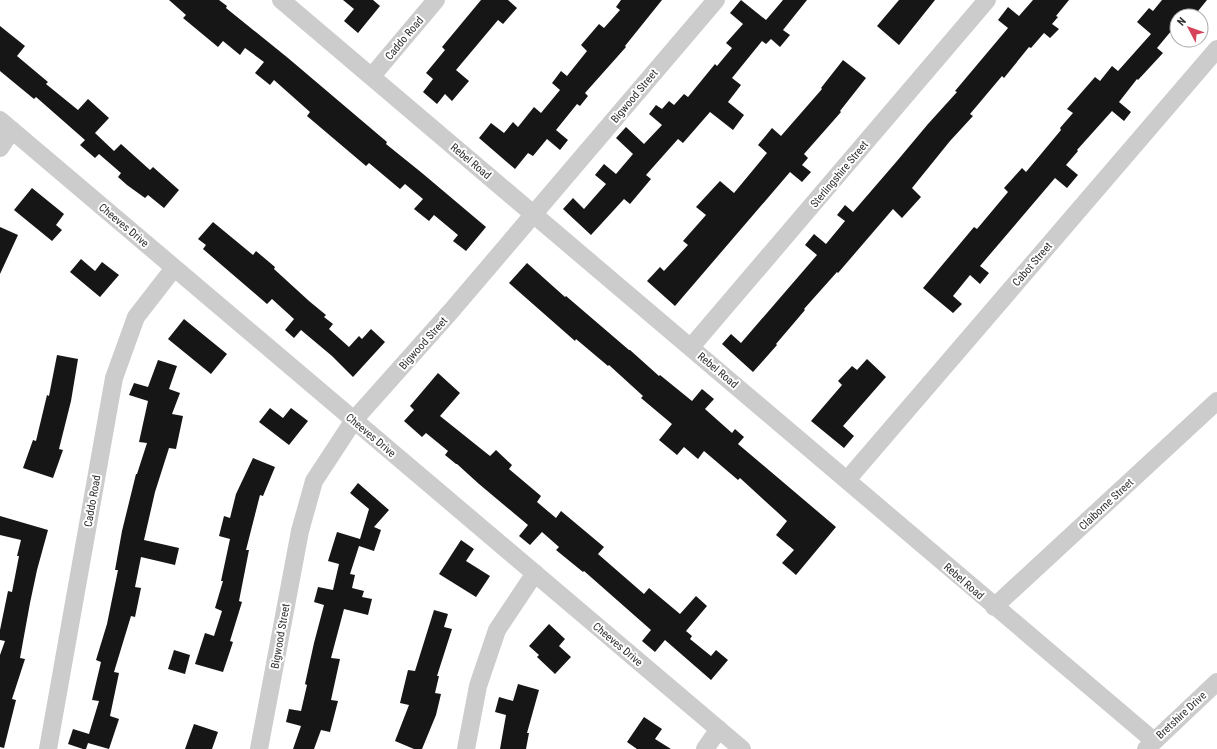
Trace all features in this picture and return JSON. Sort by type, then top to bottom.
[{"type":"street","name":"Rebel Road","points":[[281,0],[692,347],[994,607],[1150,745]]},
{"type":"street","name":"Caddo Road","points":[[372,76],[436,0]]},
{"type":"street","name":"Bigwood Street","points":[[259,749],[300,531],[314,481],[354,420],[452,310],[716,0]]},
{"type":"street","name":"Sterlingshire Street","points":[[692,347],[986,0]]},
{"type":"street","name":"Cabot Street","points":[[847,480],[1217,49]]},
{"type":"street","points":[[0,148],[6,125]]},
{"type":"street","name":"Cheeves Drive","points":[[6,125],[742,749]]},
{"type":"street","name":"Caddo Road","points":[[48,749],[114,378],[136,317],[174,268]]},
{"type":"street","name":"Claiborne Street","points":[[994,607],[1217,401]]},
{"type":"street","points":[[466,749],[478,686],[497,630],[535,573]]},
{"type":"street","name":"Bretshire Drive","points":[[1150,745],[1217,682]]},
{"type":"street","points":[[705,749],[719,730]]},
{"type":"building","points":[[169,0],[219,0],[227,6],[226,8],[288,58],[387,142],[386,144],[486,227],[466,251],[453,241],[458,235],[434,215],[429,221],[414,209],[423,199],[405,184],[400,189],[369,163],[366,166],[307,116],[310,112],[274,80],[270,85],[255,73],[264,62],[245,48],[240,55],[223,41],[218,47],[183,18],[186,15]]},
{"type":"building","points":[[343,0],[373,0],[380,6],[358,33],[344,21],[354,9]]},
{"type":"building","points":[[481,0],[508,0],[517,8],[503,24],[498,20],[456,70],[469,81],[452,101],[445,94],[437,104],[423,92],[433,79],[426,73],[445,50],[442,47]]},
{"type":"building","points":[[621,0],[662,0],[625,46],[626,47],[585,93],[588,96],[580,106],[577,104],[556,130],[568,140],[560,150],[547,139],[533,156],[528,153],[515,169],[479,138],[491,123],[504,133],[513,122],[518,127],[534,107],[541,113],[560,90],[552,83],[561,71],[567,76],[587,51],[581,45],[599,24],[604,28],[620,10],[616,7]]},
{"type":"building","points":[[741,0],[766,20],[783,0],[807,0],[783,30],[790,35],[780,47],[771,39],[766,44],[762,41],[732,78],[741,85],[728,102],[744,115],[733,130],[710,112],[683,143],[678,139],[646,175],[651,179],[630,204],[624,199],[591,235],[563,209],[573,198],[584,209],[606,184],[595,175],[604,164],[616,174],[633,154],[616,138],[626,127],[644,144],[662,125],[649,114],[656,105],[662,109],[669,101],[674,105],[684,94],[688,97],[715,64],[717,66],[732,48],[726,43],[743,24],[730,13]]},
{"type":"building","points":[[899,0],[935,0],[899,45],[877,26]]},
{"type":"building","points":[[1033,0],[1069,0],[1056,16],[1058,17],[1052,24],[1059,29],[1050,38],[1044,33],[1031,48],[1029,47],[1004,78],[1002,76],[970,114],[973,116],[950,141],[912,188],[921,197],[902,218],[893,209],[838,273],[837,272],[804,309],[805,310],[776,344],[777,345],[753,372],[722,344],[731,334],[741,343],[817,255],[805,245],[814,234],[826,244],[845,221],[837,215],[845,205],[853,212],[957,92],[955,91],[1008,28],[998,20],[1008,7],[1019,16]]},
{"type":"building","points":[[1162,0],[1207,0],[1200,8],[1169,8],[1169,34],[1157,48],[1163,53],[1138,80],[1137,79],[1119,102],[1131,112],[1124,121],[1112,111],[1077,150],[1078,151],[1066,165],[1078,175],[1067,188],[1055,178],[980,266],[989,273],[980,284],[970,275],[953,296],[962,304],[953,313],[923,288],[974,227],[977,229],[1008,192],[1004,188],[1022,168],[1026,172],[1061,130],[1060,128],[1073,113],[1067,109],[1095,77],[1100,81],[1112,66],[1118,71],[1151,34],[1137,22],[1149,8],[1153,11]]},
{"type":"building","points":[[0,26],[25,46],[17,56],[48,82],[46,84],[78,110],[88,99],[109,118],[95,133],[114,151],[121,144],[150,170],[153,167],[179,190],[164,208],[148,195],[145,198],[127,185],[118,177],[121,173],[99,154],[95,158],[80,145],[85,140],[36,97],[34,99],[0,71]]},
{"type":"building","points":[[843,60],[866,78],[840,111],[841,112],[804,154],[808,158],[802,165],[811,172],[802,182],[790,172],[675,306],[647,281],[660,267],[664,271],[688,245],[683,241],[706,215],[696,207],[720,181],[734,193],[767,153],[758,145],[772,128],[781,136],[822,89],[821,88]]},
{"type":"building","points":[[32,188],[64,214],[56,225],[62,230],[52,241],[14,210]]},
{"type":"building","points":[[213,222],[253,255],[256,251],[275,267],[274,269],[326,315],[324,317],[333,324],[329,329],[349,347],[359,336],[362,339],[371,329],[385,342],[353,377],[332,356],[301,330],[294,338],[285,330],[294,319],[272,299],[267,304],[203,249],[206,245],[198,239]]},
{"type":"building","points":[[0,227],[18,235],[0,274]]},
{"type":"building","points":[[81,259],[95,271],[102,262],[119,275],[100,297],[70,272]]},
{"type":"building","points":[[527,263],[659,376],[660,375],[692,401],[702,389],[714,399],[705,409],[732,433],[735,429],[744,437],[738,444],[836,527],[796,575],[782,563],[794,550],[776,535],[787,521],[740,478],[738,480],[704,451],[698,459],[684,447],[677,455],[659,440],[672,424],[641,398],[643,396],[609,365],[608,366],[576,339],[575,341],[509,283]]},
{"type":"building","points":[[184,319],[227,354],[211,374],[168,339]]},
{"type":"building","points":[[57,355],[78,359],[71,401],[59,449],[63,450],[53,478],[23,468],[33,440],[36,441],[47,395],[49,396]]},
{"type":"building","points":[[867,359],[886,377],[843,426],[854,436],[844,448],[811,421],[842,385],[838,381],[852,366],[857,370]]},
{"type":"building","points":[[158,360],[177,366],[169,389],[180,393],[172,414],[183,416],[176,449],[169,448],[155,492],[144,540],[179,548],[175,565],[141,557],[135,587],[141,588],[135,617],[131,616],[114,672],[119,673],[110,716],[119,719],[109,749],[88,743],[86,749],[83,749],[68,744],[73,729],[89,734],[99,701],[92,700],[101,662],[96,660],[107,624],[118,570],[115,570],[122,531],[136,474],[147,443],[139,442],[148,401],[129,395],[134,383],[148,387]]},
{"type":"building","points":[[438,373],[460,393],[440,416],[490,456],[496,450],[512,465],[509,469],[541,496],[537,502],[556,518],[561,511],[604,547],[598,554],[644,594],[649,588],[680,614],[696,596],[707,606],[686,631],[692,636],[690,639],[711,656],[716,650],[728,660],[711,680],[665,640],[655,652],[642,641],[651,630],[584,571],[583,572],[556,550],[559,547],[542,532],[530,545],[519,536],[528,525],[445,455],[448,451],[426,433],[422,437],[404,421],[414,410],[410,406]]},
{"type":"building","points":[[270,408],[283,418],[291,408],[308,421],[289,445],[259,422]]},
{"type":"building","points":[[253,458],[275,467],[263,496],[260,495],[246,550],[249,550],[239,601],[242,602],[230,641],[233,642],[223,672],[195,664],[205,633],[214,636],[222,611],[215,608],[223,581],[221,581],[230,539],[219,536],[224,516],[230,518],[236,494]]},
{"type":"building","points":[[358,483],[389,510],[374,527],[381,530],[374,551],[359,546],[350,574],[355,575],[352,588],[364,591],[362,597],[372,599],[368,615],[344,609],[331,658],[340,659],[331,700],[338,701],[330,732],[321,730],[314,749],[293,749],[301,726],[286,722],[289,709],[301,711],[307,685],[305,684],[324,605],[314,602],[318,587],[333,590],[339,564],[328,561],[337,532],[360,539],[369,509],[350,493]]},
{"type":"building","points":[[0,516],[48,530],[30,603],[20,658],[25,659],[12,699],[16,700],[4,748],[0,747],[0,655],[5,641],[0,640],[0,630],[8,591],[12,592],[19,556],[17,556],[21,540],[0,535]]},
{"type":"building","points":[[461,540],[474,549],[466,561],[490,576],[476,597],[439,574]]},
{"type":"building","points":[[434,610],[448,614],[444,627],[452,629],[437,676],[439,676],[435,693],[441,694],[436,715],[422,749],[414,749],[395,741],[409,705],[400,703],[408,670],[415,671]]},
{"type":"building","points":[[549,624],[565,639],[559,646],[571,657],[555,674],[537,657],[539,655],[529,646]]},
{"type":"building","points":[[174,650],[190,655],[185,674],[168,669]]},
{"type":"building","points":[[518,684],[539,690],[527,733],[529,733],[526,749],[500,749],[506,715],[495,712],[499,697],[513,701]]},
{"type":"building","points":[[644,717],[662,729],[655,739],[671,749],[637,749],[627,742]]},
{"type":"building","points":[[194,724],[218,732],[212,749],[185,749]]}]
